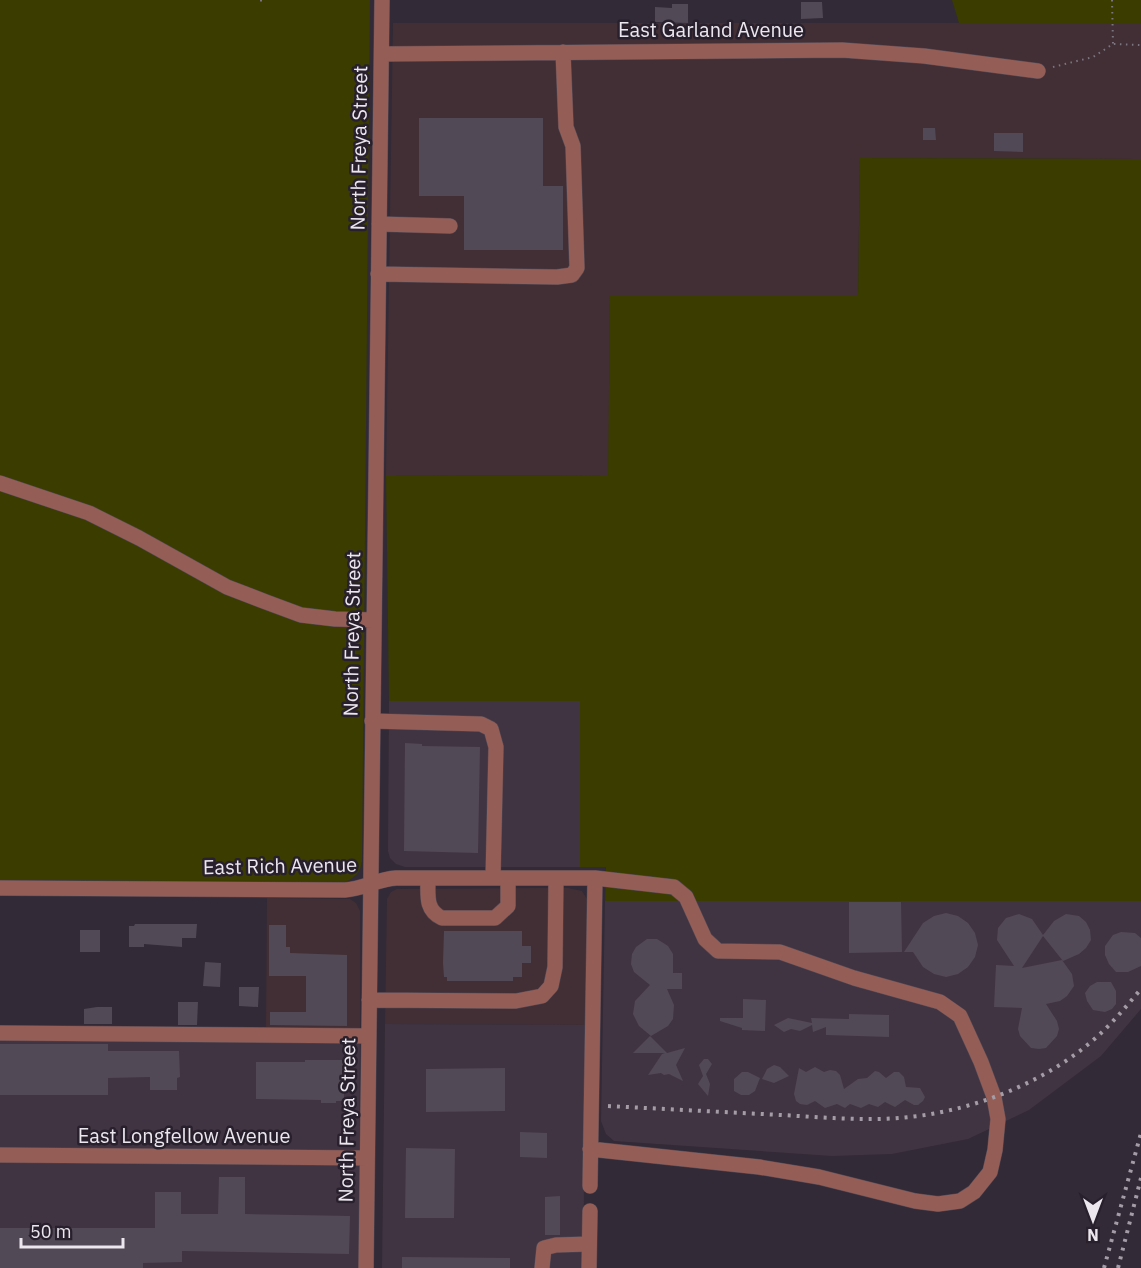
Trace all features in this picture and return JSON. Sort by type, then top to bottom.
[{"type":"street","name":"North Freya Street","points":[[366,1268],[382,0]]},
{"type":"street","name":"East Garland Avenue","points":[[382,54],[842,50],[924,56],[1038,71]]},
{"type":"street","points":[[378,273],[557,277],[572,275],[577,268],[575,182],[573,147],[566,127],[563,52]]},
{"type":"street","points":[[379,224],[450,225]]},
{"type":"street","points":[[0,483],[89,513],[226,587],[266,602],[302,615],[373,620]]},
{"type":"street","points":[[372,721],[481,724],[491,729],[496,747],[501,878],[508,906],[495,918],[442,918],[434,914],[429,907],[428,878]]},
{"type":"street","name":"East Rich Avenue","points":[[0,888],[345,890],[390,879],[428,878],[595,878],[674,887],[686,897],[705,939],[718,951],[780,952],[854,978],[940,1002],[960,1016],[981,1062],[998,1119],[990,1172],[974,1192],[960,1202],[938,1204],[915,1201],[819,1177],[759,1167],[628,1151],[590,1149]]},
{"type":"street","points":[[369,1000],[516,1001],[543,996],[551,986],[555,967],[556,878]]},
{"type":"street","points":[[590,1186],[595,878]]},
{"type":"street","points":[[0,1033],[369,1036]]},
{"type":"street","name":"East Longfellow Avenue","points":[[0,1155],[367,1158]]},
{"type":"street","points":[[589,1268],[590,1211]]},
{"type":"street","points":[[542,1268],[544,1248],[556,1245],[589,1244]]},
{"type":"path","points":[[1112,0],[1113,44]]},
{"type":"path","points":[[1038,71],[1093,57],[1113,44],[1141,45]]},
{"type":"shaded area","points":[[0,0],[370,0],[362,861],[357,874],[345,882],[0,880]]},
{"type":"shaded area","points":[[952,0],[1141,0],[1141,23],[959,23]]},
{"type":"shaded area","points":[[393,23],[1141,23],[1141,159],[860,158],[858,296],[610,297],[609,476],[386,475]]},
{"type":"shaded area","points":[[860,158],[1141,159],[1141,901],[605,901],[606,867],[580,867],[580,701],[389,701],[386,475],[608,476],[610,296],[858,296]]},
{"type":"shaded area","points":[[389,701],[580,701],[580,867],[405,867],[396,864],[390,858],[388,851]]},
{"type":"shaded area","points":[[568,888],[582,891],[588,901],[586,1025],[385,1024],[387,899],[391,892],[397,889]]},
{"type":"shaded area","points":[[267,898],[350,899],[356,903],[360,911],[360,1031],[266,1031]]},
{"type":"shaded area","points":[[605,901],[1141,901],[1141,1009],[1101,1056],[1029,1110],[968,1139],[892,1154],[832,1156],[614,1141],[606,1134],[601,1121]]},
{"type":"shaded area","points":[[385,1024],[586,1025],[583,1268],[382,1268]]},
{"type":"shaded area","points":[[0,1030],[360,1031],[359,1268],[0,1268]]},
{"type":"building","points":[[801,2],[822,2],[823,18],[801,19]]},
{"type":"building","points":[[672,4],[688,4],[688,23],[655,22],[655,7],[672,8]]},
{"type":"building","points":[[419,118],[543,118],[543,186],[563,186],[563,250],[464,250],[464,196],[419,196]]},
{"type":"building","points":[[923,128],[935,128],[936,140],[923,140]]},
{"type":"building","points":[[994,133],[1023,133],[1023,152],[994,151]]},
{"type":"building","points":[[405,743],[422,744],[422,746],[480,747],[478,853],[404,851]]},
{"type":"building","points":[[849,902],[901,902],[902,952],[849,953]]},
{"type":"building","points":[[946,913],[958,916],[968,923],[975,933],[978,945],[975,957],[968,967],[958,974],[946,977],[934,974],[923,967],[913,952],[904,952],[923,923],[934,916]]},
{"type":"building","points":[[1019,914],[1032,919],[1043,935],[1054,921],[1066,914],[1079,916],[1090,930],[1091,940],[1086,948],[1063,961],[1043,936],[1022,968],[1062,960],[1072,974],[1074,986],[1067,996],[1060,1001],[1046,1004],[1057,1021],[1059,1029],[1057,1036],[1046,1048],[1031,1048],[1020,1036],[1018,1029],[1022,1008],[994,1007],[996,965],[1014,966],[997,940],[998,928],[1006,918]]},
{"type":"building","points":[[135,924],[197,924],[196,938],[182,938],[182,947],[144,944],[144,947],[129,947],[129,926]]},
{"type":"building","points":[[269,925],[286,925],[286,947],[290,947],[290,953],[347,955],[347,1026],[270,1025],[270,1012],[306,1012],[306,976],[269,976]]},
{"type":"building","points":[[80,930],[100,930],[100,952],[80,952]]},
{"type":"building","points":[[444,931],[522,931],[522,946],[531,946],[531,963],[522,963],[522,977],[513,977],[513,981],[447,981],[447,977],[444,977],[443,963]]},
{"type":"building","points":[[1121,932],[1135,933],[1141,938],[1141,966],[1128,972],[1116,972],[1105,955],[1105,946],[1113,935]]},
{"type":"building","points":[[647,939],[657,939],[668,946],[673,954],[673,973],[682,973],[682,989],[667,989],[674,1005],[673,1019],[668,1026],[651,1036],[639,1026],[633,1014],[635,1001],[650,985],[634,972],[631,964],[632,954],[636,947]]},
{"type":"building","points":[[205,962],[221,963],[220,987],[203,986]]},
{"type":"building","points":[[1097,982],[1111,982],[1116,991],[1116,1004],[1105,1012],[1093,1010],[1087,1001],[1085,993]]},
{"type":"building","points":[[239,987],[259,987],[258,1007],[239,1006]]},
{"type":"building","points":[[743,999],[766,1000],[765,1031],[742,1030],[742,1028],[720,1021],[720,1018],[743,1018]]},
{"type":"building","points":[[178,1002],[198,1002],[197,1025],[178,1025]]},
{"type":"building","points":[[112,1007],[112,1024],[84,1024],[84,1009]]},
{"type":"building","points":[[849,1014],[889,1015],[889,1037],[826,1035],[826,1027],[813,1032],[812,1025],[800,1031],[791,1029],[784,1032],[774,1025],[788,1018],[812,1023],[811,1018],[849,1019]]},
{"type":"building","points":[[650,1036],[667,1053],[685,1048],[676,1065],[683,1081],[669,1074],[648,1075],[665,1053],[633,1053]]},
{"type":"building","points":[[0,1044],[108,1044],[108,1051],[179,1051],[180,1077],[177,1078],[177,1090],[150,1090],[150,1077],[108,1078],[108,1095],[0,1095]]},
{"type":"building","points":[[704,1059],[708,1059],[712,1064],[706,1074],[710,1084],[708,1096],[698,1084],[703,1076],[699,1065]]},
{"type":"building","points":[[305,1060],[344,1060],[344,1101],[321,1103],[321,1100],[256,1099],[256,1062],[305,1062]]},
{"type":"building","points":[[774,1065],[780,1067],[789,1076],[774,1083],[762,1079],[767,1069]]},
{"type":"building","points":[[815,1067],[824,1072],[836,1071],[840,1075],[844,1089],[858,1079],[867,1078],[875,1071],[886,1078],[894,1072],[899,1072],[904,1077],[906,1087],[920,1088],[925,1097],[918,1105],[905,1100],[895,1107],[885,1102],[878,1107],[869,1104],[861,1108],[850,1104],[845,1108],[837,1104],[825,1108],[815,1101],[807,1105],[800,1104],[796,1101],[794,1094],[799,1068],[806,1072]]},
{"type":"building","points":[[505,1068],[505,1111],[426,1112],[426,1069]]},
{"type":"building","points":[[742,1072],[748,1072],[760,1078],[755,1091],[749,1095],[741,1095],[734,1091],[734,1079]]},
{"type":"building","points":[[520,1132],[547,1133],[547,1158],[520,1157]]},
{"type":"building","points":[[406,1148],[455,1149],[454,1218],[405,1218]]},
{"type":"building","points":[[219,1177],[245,1177],[245,1214],[350,1216],[349,1254],[182,1251],[182,1262],[143,1263],[143,1268],[0,1268],[0,1228],[155,1228],[155,1192],[181,1192],[181,1214],[218,1214]]},
{"type":"building","points":[[560,1196],[560,1235],[545,1235],[545,1197]]},
{"type":"building","points":[[402,1257],[510,1258],[510,1268],[402,1268]]},
{"type":"railway","points":[[608,1106],[855,1119],[899,1118],[950,1110],[1001,1095],[1071,1058],[1098,1036],[1141,989]]},
{"type":"railway","points":[[1104,1268],[1141,1133]]},
{"type":"railway","points":[[1118,1268],[1141,1178]]}]
